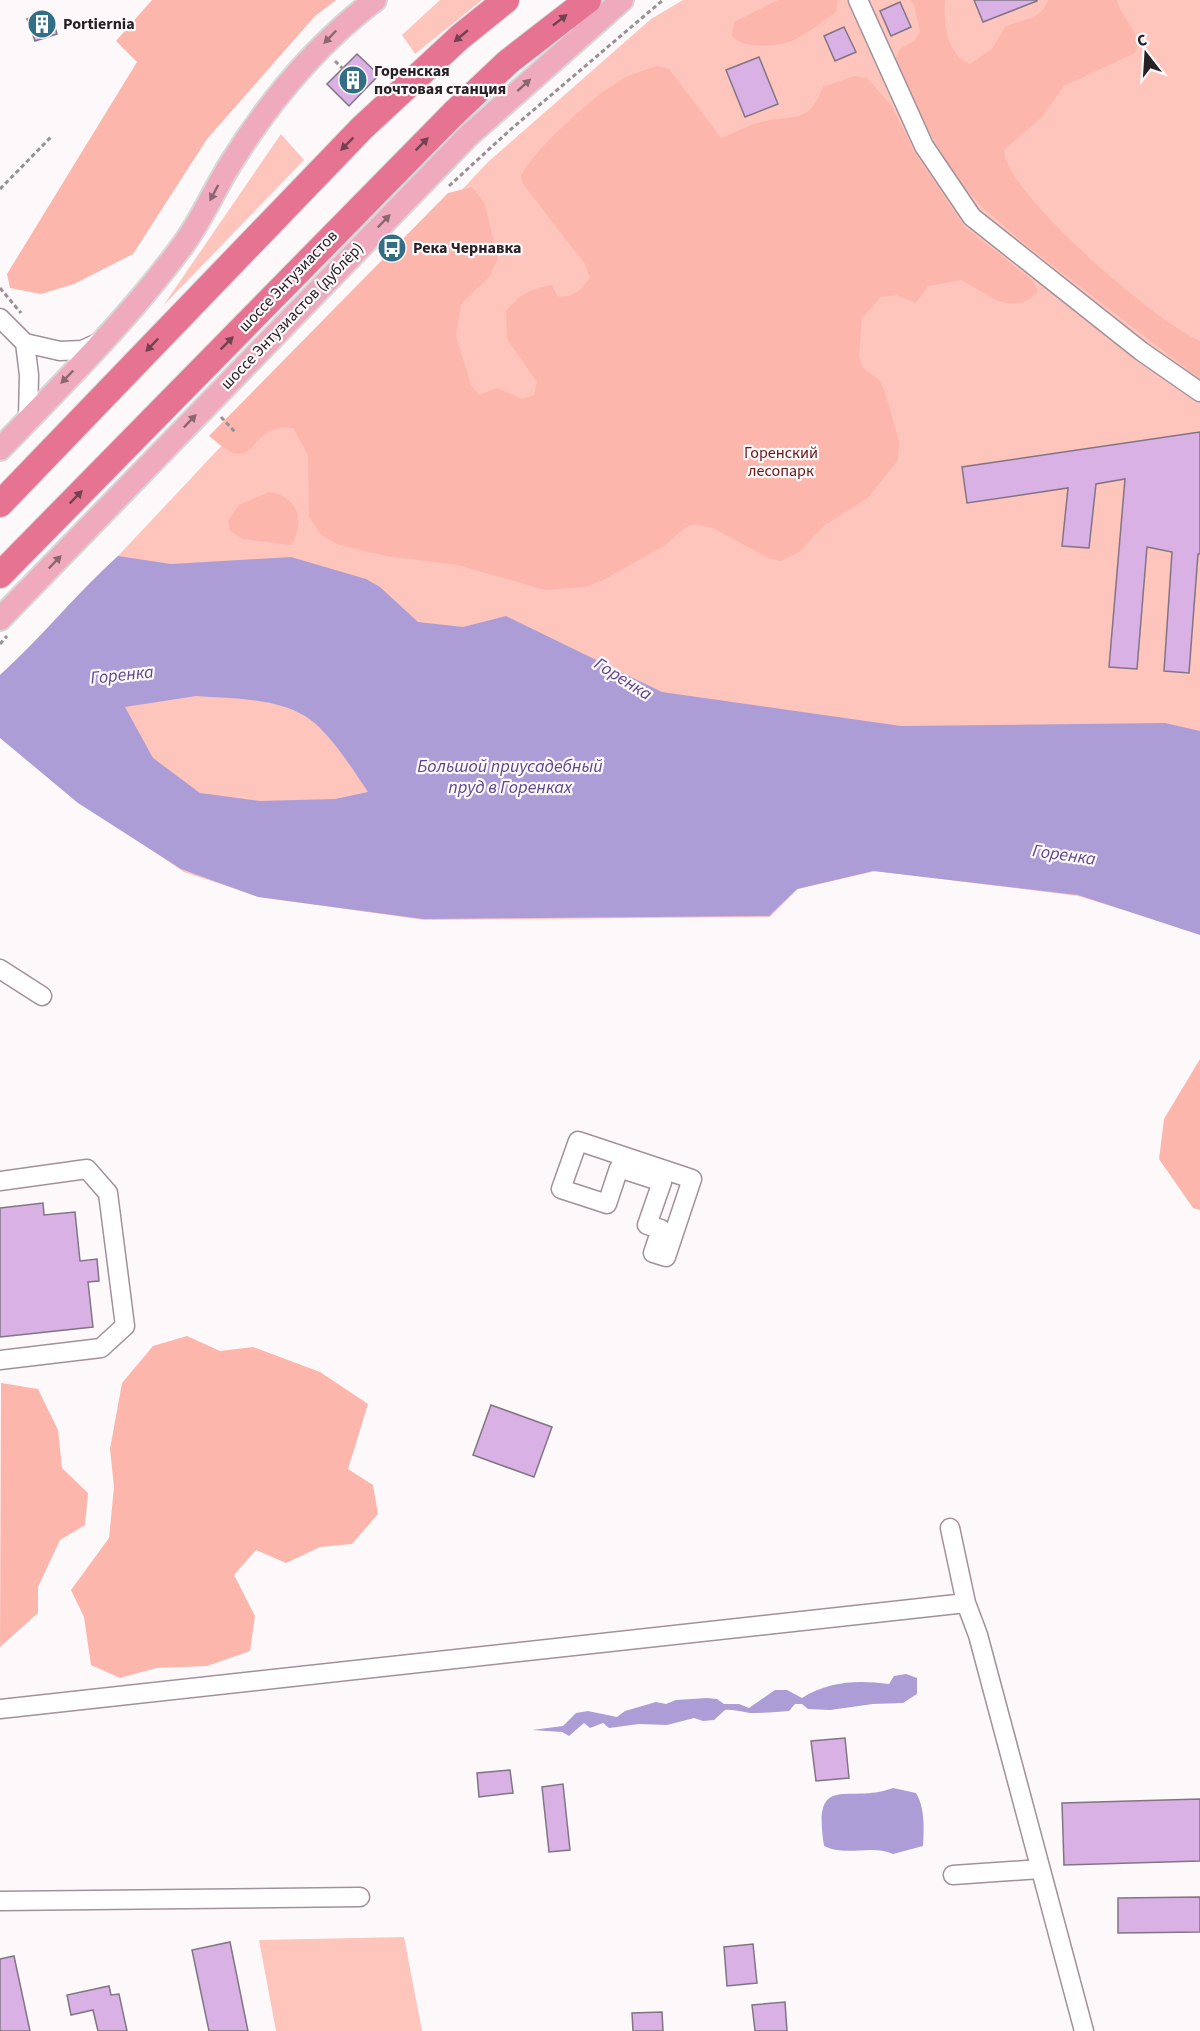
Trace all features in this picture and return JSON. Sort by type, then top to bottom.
[{"type":"highway","points":[[0,504],[362,128],[460,37],[506,0]]},
{"type":"highway","name":"шоссе Энтузиастов","points":[[0,575],[453,114],[508,62],[588,0]]},
{"type":"main road","points":[[0,449],[102,341],[184,243],[229,165],[266,109],[339,27],[375,0]]},
{"type":"main road","name":"шоссе Энтузиастов (дублёр)","points":[[4,627],[24,594],[470,135],[622,0]]},
{"type":"main road","points":[[0,603],[24,594]]},
{"type":"lane","points":[[858,0],[924,146],[972,217],[1141,351],[1200,392]]},
{"type":"lane","points":[[0,318],[25,343],[60,351],[82,350],[102,341]]},
{"type":"lane","points":[[25,343],[29,375],[28,418]]},
{"type":"lane","points":[[0,969],[42,996]]},
{"type":"lane","points":[[578,1141],[692,1179],[666,1257],[653,1253],[661,1229],[647,1225],[662,1182],[619,1168],[607,1204],[561,1189],[578,1141]]},
{"type":"lane","points":[[0,1181],[87,1169],[108,1193],[125,1326],[101,1348],[0,1360]]},
{"type":"lane","points":[[950,1528],[966,1604],[978,1635],[1084,2031]]},
{"type":"lane","points":[[0,1709],[966,1604]]},
{"type":"lane","points":[[953,1875],[1040,1869]]},
{"type":"lane","points":[[0,1901],[360,1897]]},
{"type":"path","points":[[446,188],[518,122],[663,0]]},
{"type":"path","points":[[0,189],[51,137]]},
{"type":"path","points":[[0,288],[26,319]]},
{"type":"path","points":[[214,424],[229,409]]},
{"type":"path","points":[[221,417],[235,432]]},
{"type":"path","points":[[0,644],[4,627]]},
{"type":"green space","points":[[152,0],[336,0],[315,16],[207,139],[133,254],[74,284],[41,294],[10,288],[7,274],[137,62],[116,41]]},
{"type":"green space","points":[[440,0],[482,0],[415,54],[402,35]]},
{"type":"green space","name":"Горенский лесопарк","points":[[683,0],[1200,0],[1200,933],[1078,896],[876,871],[798,889],[770,917],[424,920],[260,897],[184,872],[81,802],[0,675],[118,556],[488,162],[651,19]]},
{"type":"green space","points":[[778,0],[838,0],[836,12],[789,42],[762,46],[745,44],[732,36],[734,22]]},
{"type":"green space","points":[[910,0],[945,0],[946,28],[951,46],[962,60],[970,64],[992,49],[1006,26],[1037,15],[1048,0],[1117,0],[1139,43],[1135,53],[1064,86],[1041,118],[1004,150],[1011,170],[1055,225],[1120,285],[1180,330],[1200,341],[1200,379],[1026,245],[981,206],[956,178],[922,119],[898,67],[896,57],[900,49],[915,40],[920,32],[914,4]]},
{"type":"green space","points":[[657,66],[669,69],[721,138],[759,122],[801,115],[813,107],[823,87],[854,76],[867,78],[892,106],[915,153],[964,226],[1032,280],[1038,291],[1029,299],[1010,304],[991,297],[962,280],[928,286],[916,303],[896,295],[881,297],[862,318],[859,357],[863,368],[879,380],[885,392],[899,441],[898,460],[868,498],[826,524],[799,552],[781,561],[770,559],[715,529],[695,524],[686,527],[664,546],[605,579],[586,587],[545,590],[458,565],[386,556],[339,545],[321,535],[309,517],[308,455],[293,428],[271,430],[249,450],[237,454],[209,436],[448,193],[472,187],[484,202],[498,258],[490,276],[461,304],[456,336],[471,385],[479,395],[497,388],[522,399],[534,395],[537,382],[507,339],[506,311],[521,296],[538,288],[552,285],[557,296],[563,297],[572,295],[590,278],[585,264],[523,184],[521,177],[528,165],[552,137],[584,107],[626,77]]},
{"type":"green space","points":[[281,134],[304,160],[163,306]]},
{"type":"green space","points":[[269,492],[287,499],[296,511],[298,528],[291,545],[243,539],[230,531],[228,521],[239,505]]},
{"type":"green space","points":[[1200,1059],[1200,1210],[1193,1208],[1159,1159],[1164,1119]]},
{"type":"green space","points":[[187,1336],[220,1351],[253,1347],[320,1372],[368,1404],[348,1469],[373,1485],[378,1514],[352,1544],[320,1547],[286,1563],[256,1550],[234,1575],[255,1616],[250,1651],[207,1666],[156,1668],[120,1678],[91,1665],[84,1617],[71,1590],[109,1538],[114,1487],[110,1449],[122,1383],[153,1346]]},
{"type":"green space","points":[[1,1383],[38,1389],[58,1430],[62,1468],[88,1493],[85,1525],[60,1540],[38,1587],[38,1613],[0,1647]]},
{"type":"green space","points":[[404,1937],[422,2031],[276,2031],[259,1940]]},
{"type":"water","name":"Большой приусадебный пруд в Горенках","points":[[118,556],[171,564],[291,557],[366,579],[380,587],[418,622],[463,627],[506,616],[662,692],[901,726],[1165,723],[1200,731],[1200,935],[1078,895],[873,871],[797,889],[769,916],[423,919],[258,897],[181,869],[78,803],[0,738],[0,675]],"holes":[[[196,696],[245,699],[294,710],[320,728],[346,759],[368,792],[335,799],[260,801],[200,793],[153,758],[125,707]]]},
{"type":"water","points":[[906,1674],[917,1678],[917,1694],[903,1703],[873,1704],[830,1710],[808,1709],[802,1704],[795,1704],[789,1711],[759,1713],[725,1710],[714,1720],[703,1721],[694,1718],[667,1725],[639,1724],[609,1728],[603,1723],[590,1728],[584,1723],[569,1736],[562,1732],[532,1730],[563,1726],[576,1713],[588,1711],[617,1717],[625,1711],[656,1702],[666,1704],[676,1700],[707,1698],[717,1699],[724,1704],[739,1704],[749,1708],[775,1690],[787,1690],[802,1698],[823,1688],[844,1683],[889,1684],[894,1676]]},
{"type":"water","points":[[893,1788],[916,1793],[924,1825],[923,1846],[893,1854],[876,1850],[832,1849],[824,1846],[823,1807],[829,1799],[837,1795],[877,1792]]},
{"type":"building","points":[[974,0],[1037,0],[1037,1],[983,22]]},
{"type":"building","points":[[900,2],[911,27],[891,36],[880,11]]},
{"type":"building","name":"Portiernia","points":[[43,14],[45,19],[52,17],[57,34],[35,41],[27,19]]},
{"type":"building","points":[[844,27],[856,52],[835,61],[824,36]]},
{"type":"building","name":"Горенская почтовая станция","points":[[357,54],[379,75],[349,106],[327,84]]},
{"type":"building","points":[[759,57],[778,104],[745,117],[726,70]]},
{"type":"building","points":[[1200,432],[1200,554],[1198,554],[1189,673],[1164,671],[1172,552],[1147,547],[1137,669],[1109,667],[1125,479],[1096,484],[1089,548],[1062,546],[1068,488],[967,503],[962,467]]},
{"type":"building","points":[[43,1203],[44,1215],[75,1212],[80,1261],[97,1259],[99,1281],[88,1282],[93,1327],[0,1337],[0,1208]]},
{"type":"building","points":[[491,1405],[552,1427],[534,1477],[473,1455]]},
{"type":"building","points":[[845,1738],[849,1778],[816,1781],[811,1741]]},
{"type":"building","points":[[510,1770],[513,1793],[479,1797],[477,1773]]},
{"type":"building","points":[[563,1784],[570,1850],[549,1852],[542,1787]]},
{"type":"building","points":[[1200,1799],[1200,1861],[1064,1865],[1062,1803]]},
{"type":"building","points":[[1200,1897],[1200,1932],[1118,1933],[1118,1898]]},
{"type":"building","points":[[230,1942],[248,2031],[209,2031],[192,1950]]},
{"type":"building","points":[[753,1944],[757,1983],[727,1986],[724,1947]]},
{"type":"building","points":[[14,1956],[30,2031],[0,2031],[0,1959]]},
{"type":"building","points":[[109,1986],[111,1995],[119,1994],[127,2031],[98,2031],[93,2010],[71,2015],[67,1995]]},
{"type":"building","points":[[785,2002],[787,2031],[755,2031],[752,2005]]},
{"type":"building","points":[[662,2012],[663,2031],[633,2031],[632,2013]]},
{"type":"place","name":"Portiernia","points":[[42,24]]},
{"type":"place","name":"Горенская почтовая станция","points":[[353,80]]},
{"type":"place","name":"Река Чернавка","points":[[392,248]]},
{"type":"water label","name":"Горенка","points":[[122,675]]},
{"type":"water label","name":"Горенка","points":[[623,679]]},
{"type":"water label","name":"Горенка","points":[[1064,855]]}]
